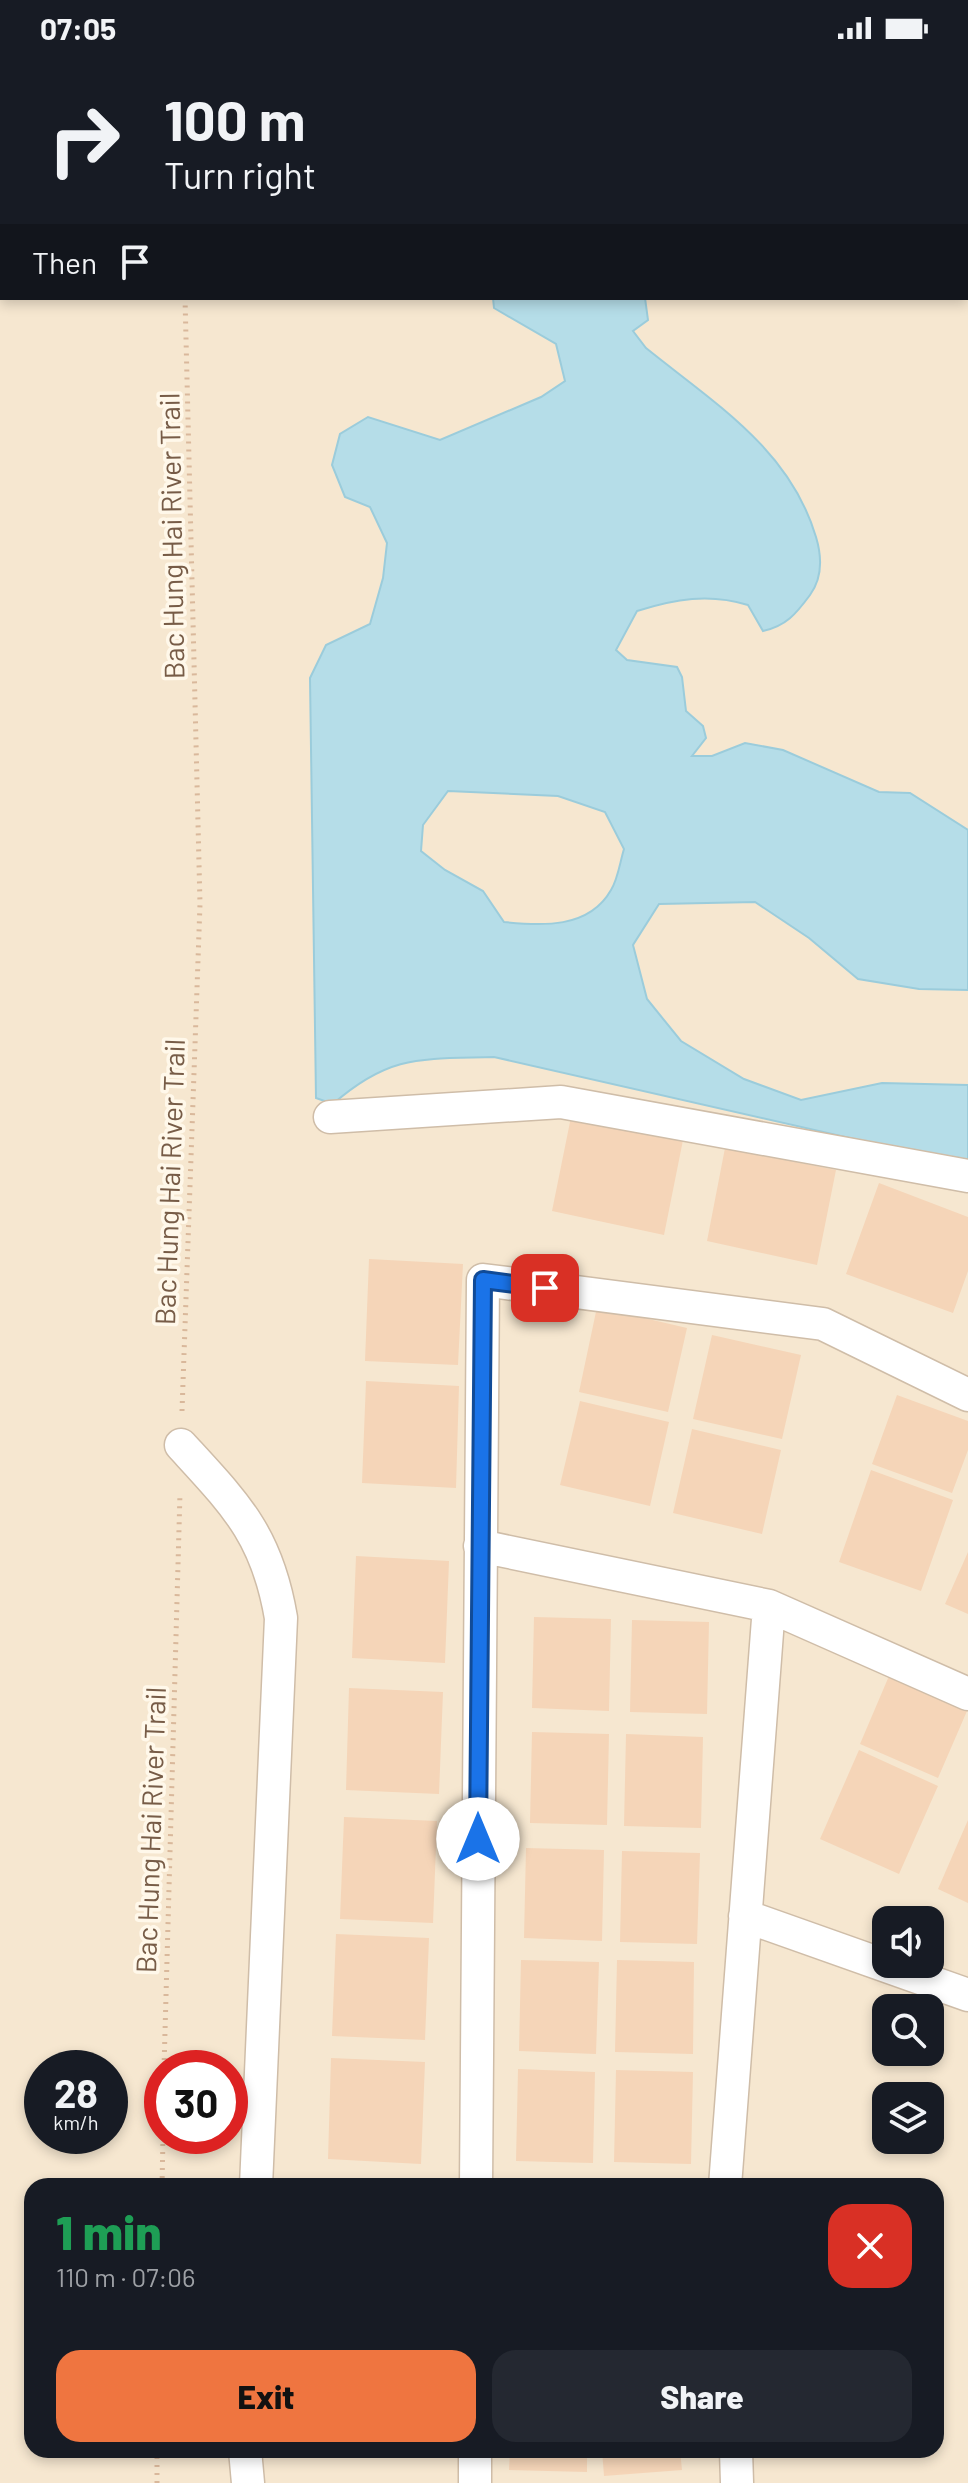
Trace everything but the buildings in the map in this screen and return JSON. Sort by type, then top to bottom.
[{"type":"street","points":[[330,1117],[561,1102],[968,1176]]},
{"type":"street","points":[[476,2178],[483,1280],[823,1324],[968,1395]]},
{"type":"street","points":[[181,1445],[258,1538],[274,1575],[281,1618],[256,2178]]},
{"type":"street","points":[[480,1546],[769,1606],[968,1694]]},
{"type":"street","points":[[726,2178],[769,1606]]},
{"type":"street","points":[[745,1916],[968,1995]]},
{"type":"street","points":[[246,2458],[248,2483]]},
{"type":"street","points":[[475,2458],[475,2483]]},
{"type":"street","points":[[736,2458],[737,2483]]},
{"type":"path","name":"Bac Hung Hai River Trail","points":[[164,2050],[183,1306],[200,904],[185,300]]},
{"type":"path","points":[[162,2178],[163,2154]]},
{"type":"path","points":[[157,2458],[157,2483]]},
{"type":"shaded area","points":[[0,300],[968,300],[968,2483],[0,2483]]},
{"type":"water","points":[[493,300],[645,300],[648,320],[633,331],[646,348],[723,409],[769,453],[804,506],[816,537],[820,559],[817,581],[800,608],[778,626],[763,631],[748,605],[720,599],[665,603],[637,611],[616,650],[627,660],[677,667],[682,677],[686,711],[703,726],[706,738],[692,756],[712,756],[745,743],[783,750],[879,792],[910,793],[968,830],[968,990],[919,989],[858,979],[809,938],[755,902],[659,904],[633,945],[647,999],[681,1041],[744,1079],[801,1100],[882,1083],[968,1085],[968,1165],[494,1057],[408,1062],[372,1076],[333,1104],[316,1098],[310,678],[326,645],[370,624],[383,578],[387,543],[370,507],[345,497],[332,465],[340,434],[368,417],[440,440],[541,397],[565,381],[556,344],[494,308]],"holes":[[[448,791],[558,796],[605,812],[624,849],[617,876],[602,903],[590,912],[563,922],[504,922],[483,891],[445,870],[421,851],[423,825]]]},
{"type":"route","points":[[478,1839],[483,1280],[545,1288]]}]
